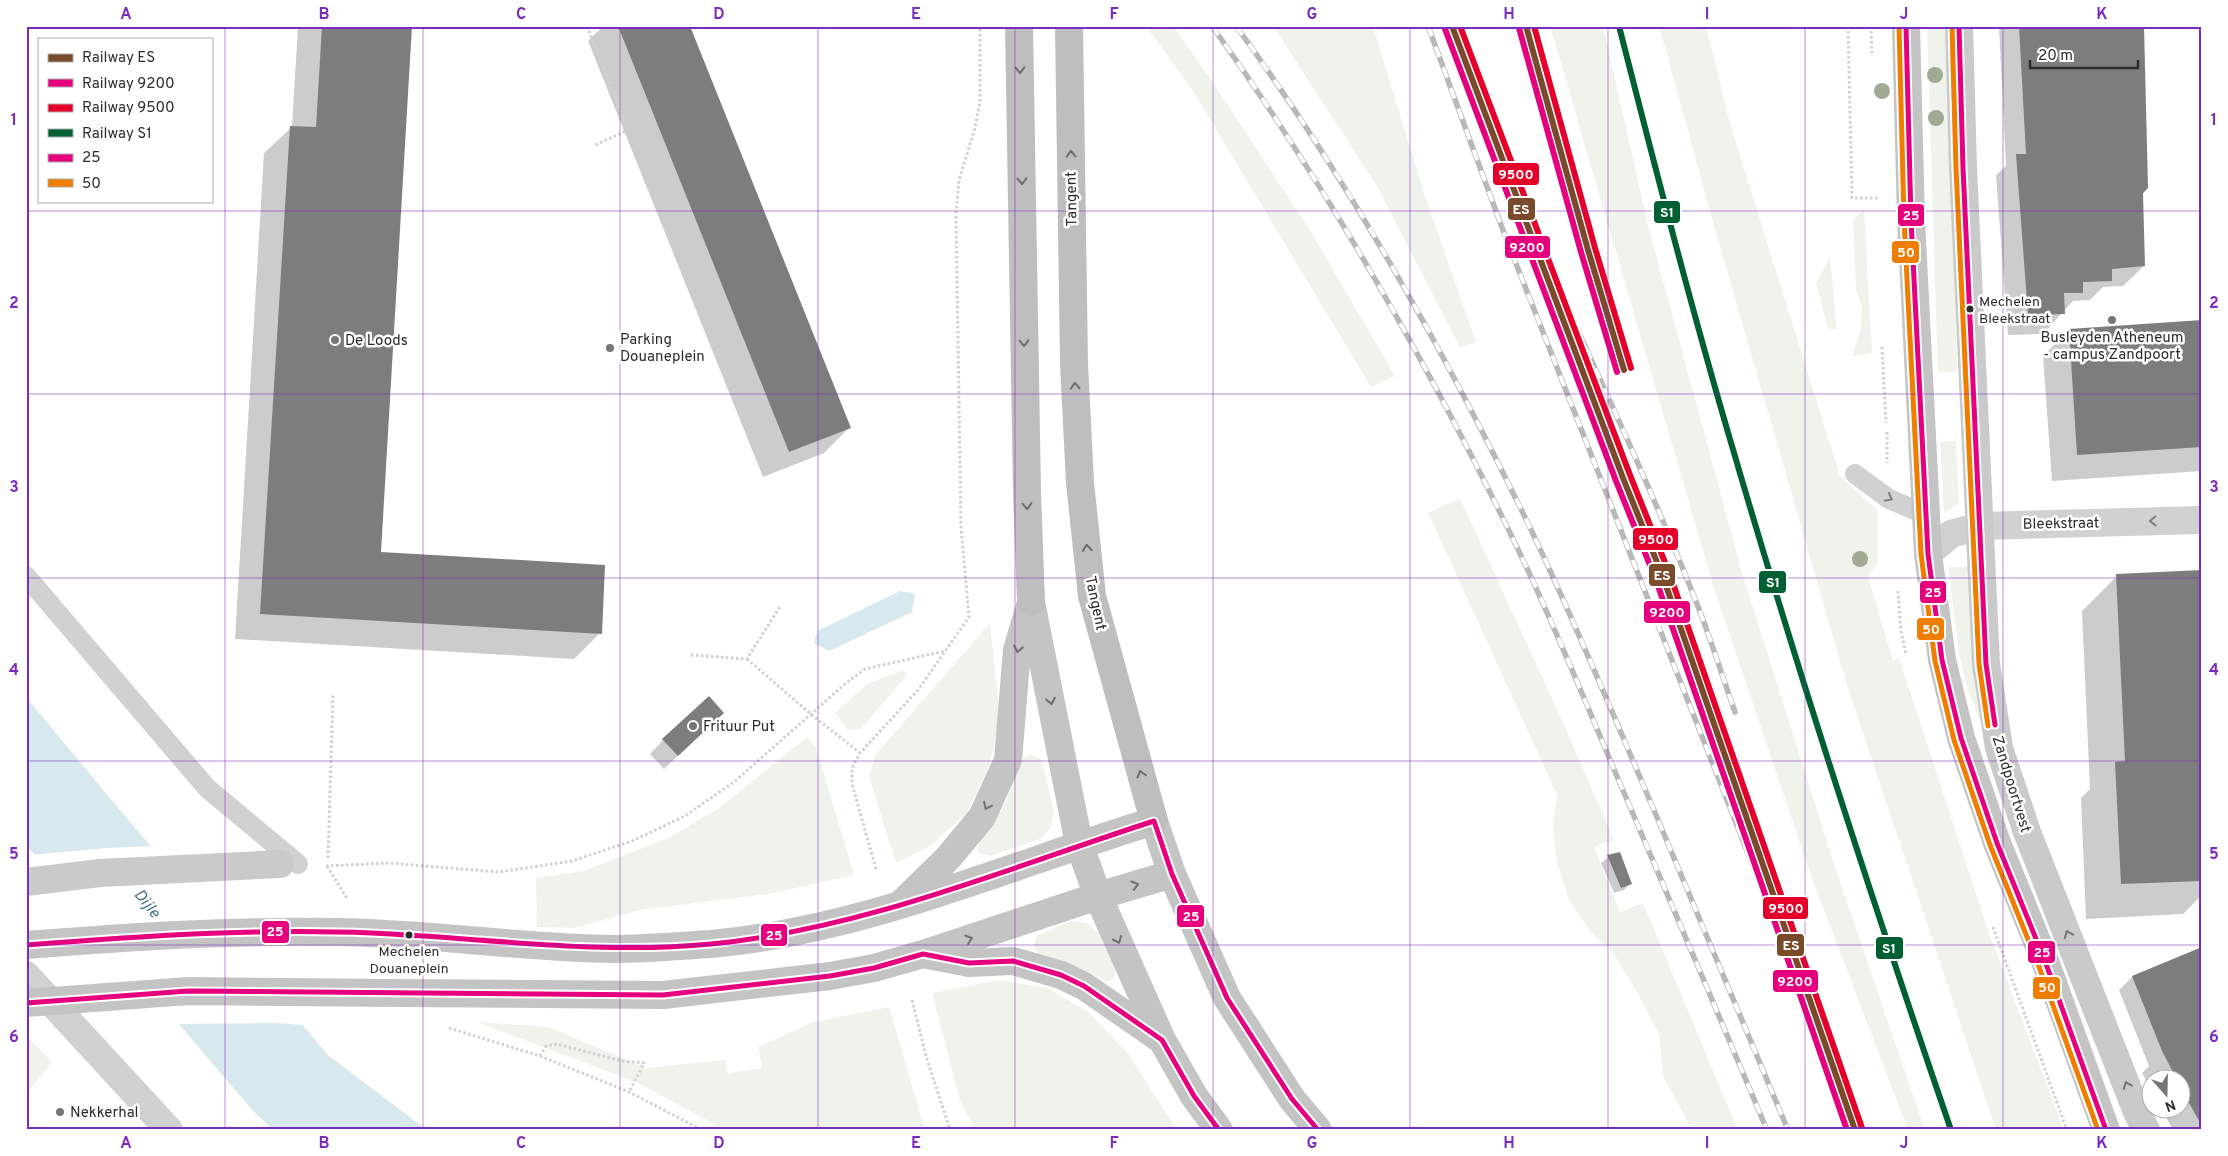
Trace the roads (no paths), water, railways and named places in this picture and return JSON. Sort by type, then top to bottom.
[{"type":"highway","points":[[1019,26],[1027,492],[1031,602]]},
{"type":"highway","name":"Tangent","points":[[1069,26],[1074,364],[1081,493],[1092,596],[1154,821]]},
{"type":"main road","name":"Zandpoortvest","points":[[1906,26],[1911,220],[1928,554],[1942,660],[1960,738],[1997,842],[2045,961],[2106,1130]]},
{"type":"main road","points":[[1031,602],[1079,844],[1098,896],[1162,1040],[1194,1096],[1219,1130]]},
{"type":"main road","points":[[897,907],[948,858],[982,817],[1008,760],[1016,650],[1031,602]]},
{"type":"main road","points":[[26,945],[143,936],[338,932],[614,949],[712,944],[786,933],[897,907],[1079,844],[1154,821]]},
{"type":"main road","name":"Tangent","points":[[1154,821],[1172,874],[1227,998],[1292,1099],[1318,1130]]},
{"type":"main road","points":[[26,1003],[188,991],[663,995],[830,976],[874,968],[1172,874]]},
{"type":"main road","points":[[923,954],[969,964],[1013,961],[1061,975],[1084,986],[1162,1040]]},
{"type":"street","name":"Zandpoortvest","points":[[1959,26],[1963,178],[1986,664],[1999,748],[2027,832],[2137,1112],[2146,1130]]},
{"type":"street","name":"Bleekstraat","points":[[1928,554],[1952,534],[1979,526],[2202,520]]},
{"type":"street","points":[[26,882],[100,873],[289,864]]},
{"type":"street","points":[[26,975],[169,1130]]},
{"type":"lane","points":[[1856,474],[1889,499],[1927,515]]},
{"type":"lane","points":[[26,576],[207,788],[289,864]]},
{"type":"water","points":[[900,591],[915,594],[912,612],[829,651],[814,643],[817,631]]},
{"type":"water","name":"Dijle","points":[[26,697],[328,1055],[427,1130],[273,1130],[253,1111],[26,845]]},
{"type":"railway","points":[[1212,26],[1255,87],[1336,213],[1411,342],[1481,474],[1554,628],[1767,1130]]},
{"type":"railway","points":[[1236,26],[1320,148],[1397,274],[1502,470],[1550,570],[1596,674],[1788,1130]]},
{"type":"railway","points":[[1428,26],[1504,233],[1832,1067]]},
{"type":"railway","points":[[1514,188],[1632,450],[1677,556],[1704,622],[1735,712]]},
{"type":"rail line","name":"ES","points":[[1452,26],[1623,478],[1663,577],[1855,1130]]},
{"type":"rail line","name":"9500","points":[[1460,26],[1630,475],[1670,575],[1862,1128]]},
{"type":"rail line","name":"ES","points":[[1526,26],[1588,250],[1624,370]]},
{"type":"rail line","name":"9500","points":[[1534,26],[1595,248],[1631,368]]},
{"type":"rail line","name":"S1","points":[[1619,26],[1688,289],[1757,532],[1837,789],[1951,1130]]},
{"type":"rail line","name":"9200","points":[[1519,28],[1581,252],[1617,372]]},
{"type":"rail line","name":"9200","points":[[1445,29],[1616,481],[1656,580],[1847,1130]]},
{"type":"place","name":"Mechelen Bleekstraat","points":[[1970,309]]},
{"type":"place","name":"Busleyden Atheneum - campus Zandpoort","points":[[2112,320]]},
{"type":"place","name":"De Loods","points":[[335,340]]},
{"type":"place","name":"Parking Douaneplein","points":[[610,348]]},
{"type":"place","name":"Frituur Put","points":[[693,726]]},
{"type":"place","name":"Mechelen Douaneplein","points":[[409,935]]},
{"type":"place","name":"Nekkerhal","points":[[60,1112]]}]
